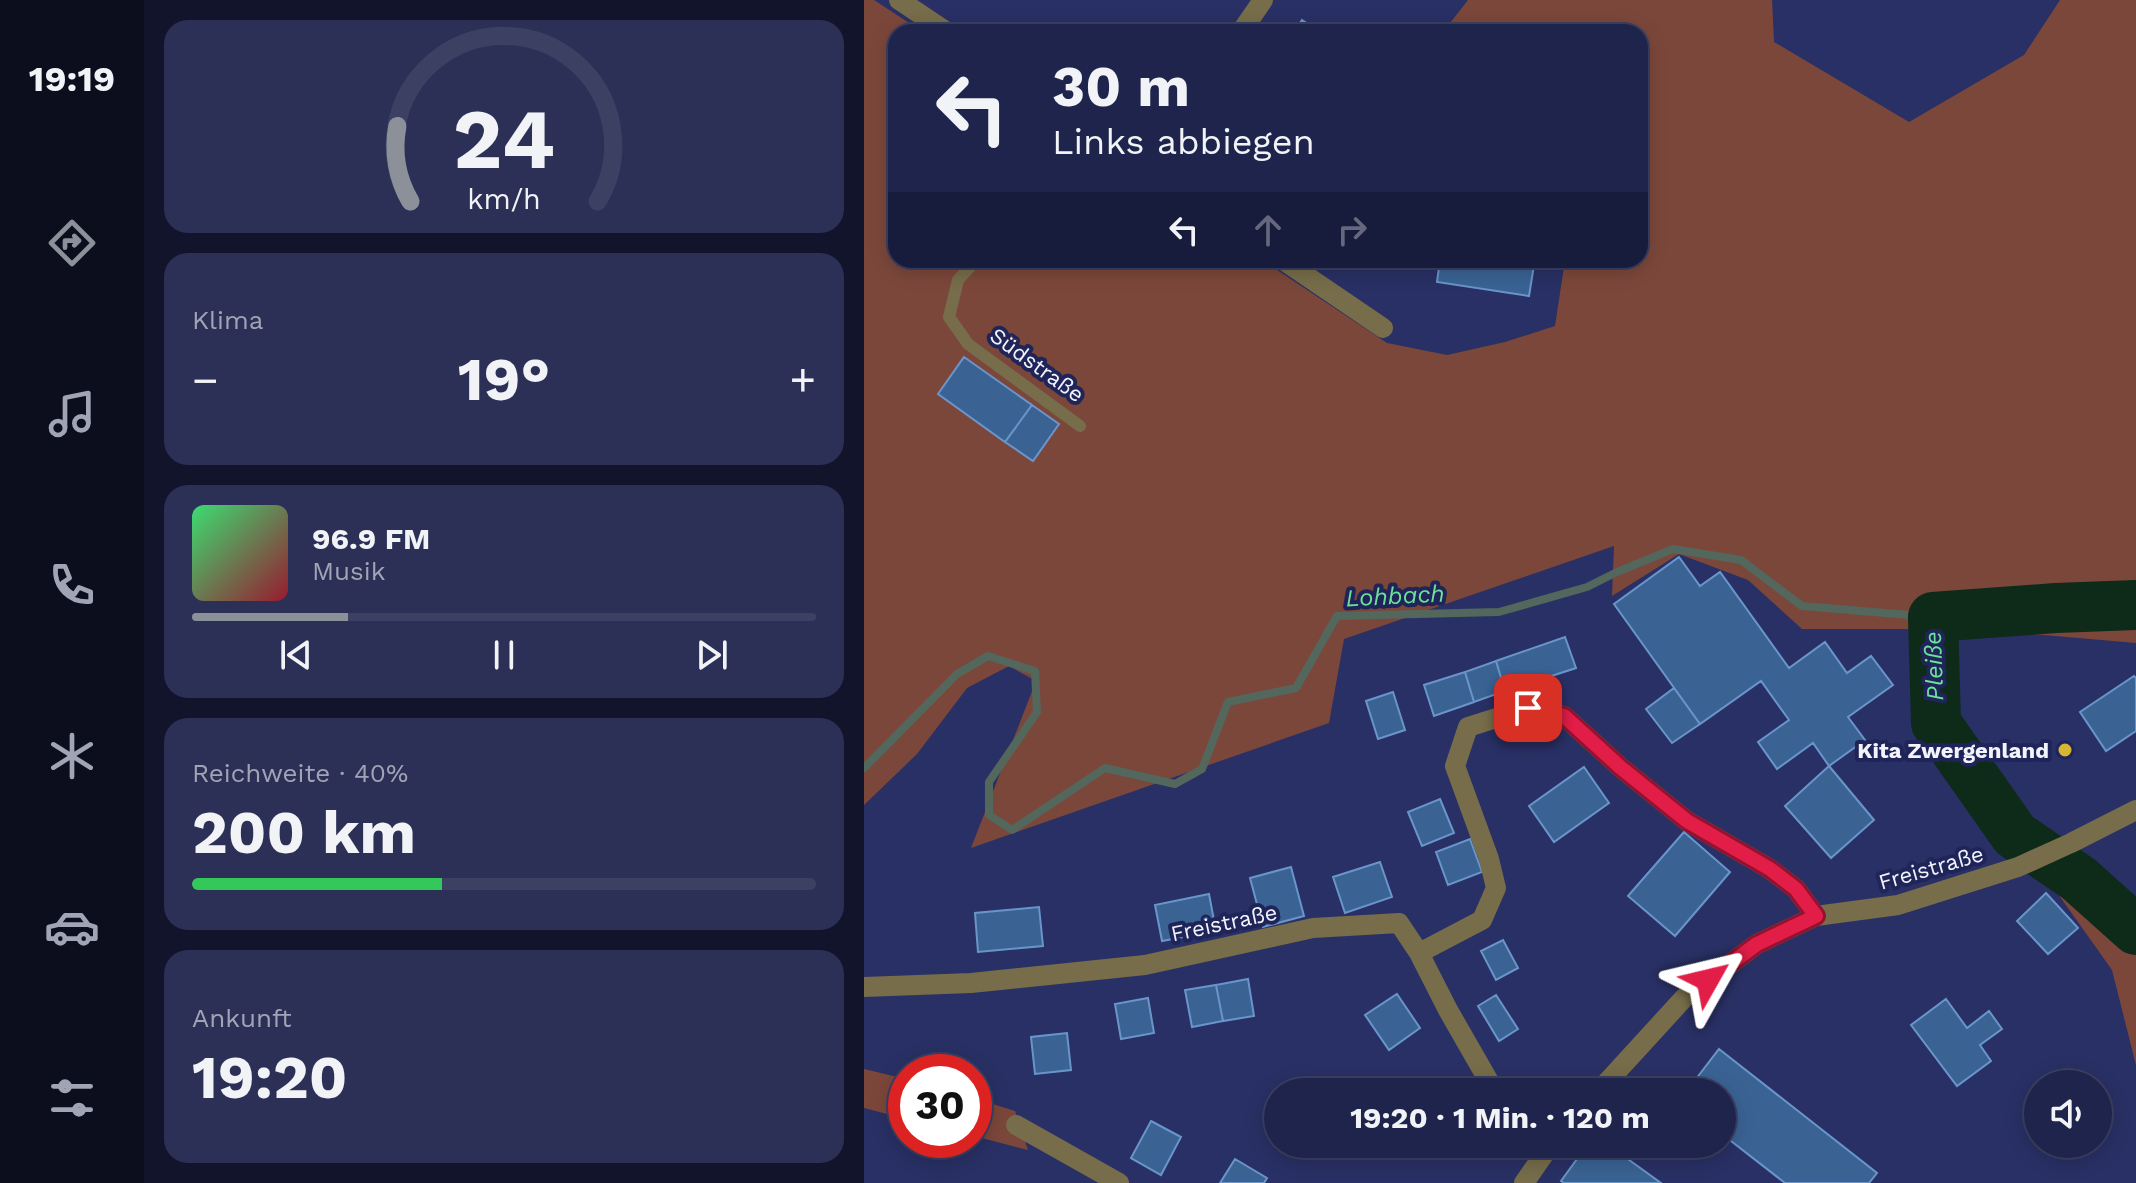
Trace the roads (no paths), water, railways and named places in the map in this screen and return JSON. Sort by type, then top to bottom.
[{"type":"street","points":[[899,0],[935,24]]},
{"type":"street","points":[[1246,24],[1263,0]]},
{"type":"street","points":[[1295,268],[1383,328]]},
{"type":"street","points":[[1419,953],[1482,920],[1496,888],[1489,859],[1455,766],[1468,727],[1528,708],[1564,716],[1620,767],[1687,821],[1770,869],[1796,889],[1816,916]]},
{"type":"street","name":"Freistraße","points":[[1611,1078],[1684,998],[1757,944],[1816,916],[1898,905],[2018,867],[2136,810]]},
{"type":"street","name":"Freistraße","points":[[864,987],[971,983],[1145,965],[1313,928],[1399,923],[1419,953],[1487,1078]]},
{"type":"street","points":[[1016,1125],[1119,1183]]},
{"type":"street","points":[[1524,1183],[1539,1158]]},
{"type":"lane","name":"Südstraße","points":[[969,268],[958,280],[949,317],[968,344],[1080,426]]},
{"type":"waterway","name":"Lohbach","points":[[864,768],[957,674],[988,656],[1035,671],[1037,712],[989,782],[989,815],[1012,830],[1105,768],[1175,784],[1202,769],[1228,702],[1296,688],[1337,616],[1499,612],[1587,587],[1673,549],[1741,560],[1802,606],[1933,617]]},
{"type":"waterway","name":"Pleiße","points":[[2136,605],[1933,617],[1936,723],[2015,835],[2079,879],[2136,930]]},
{"type":"place","name":"Kita Zwergenland","points":[[2065,750]]}]
